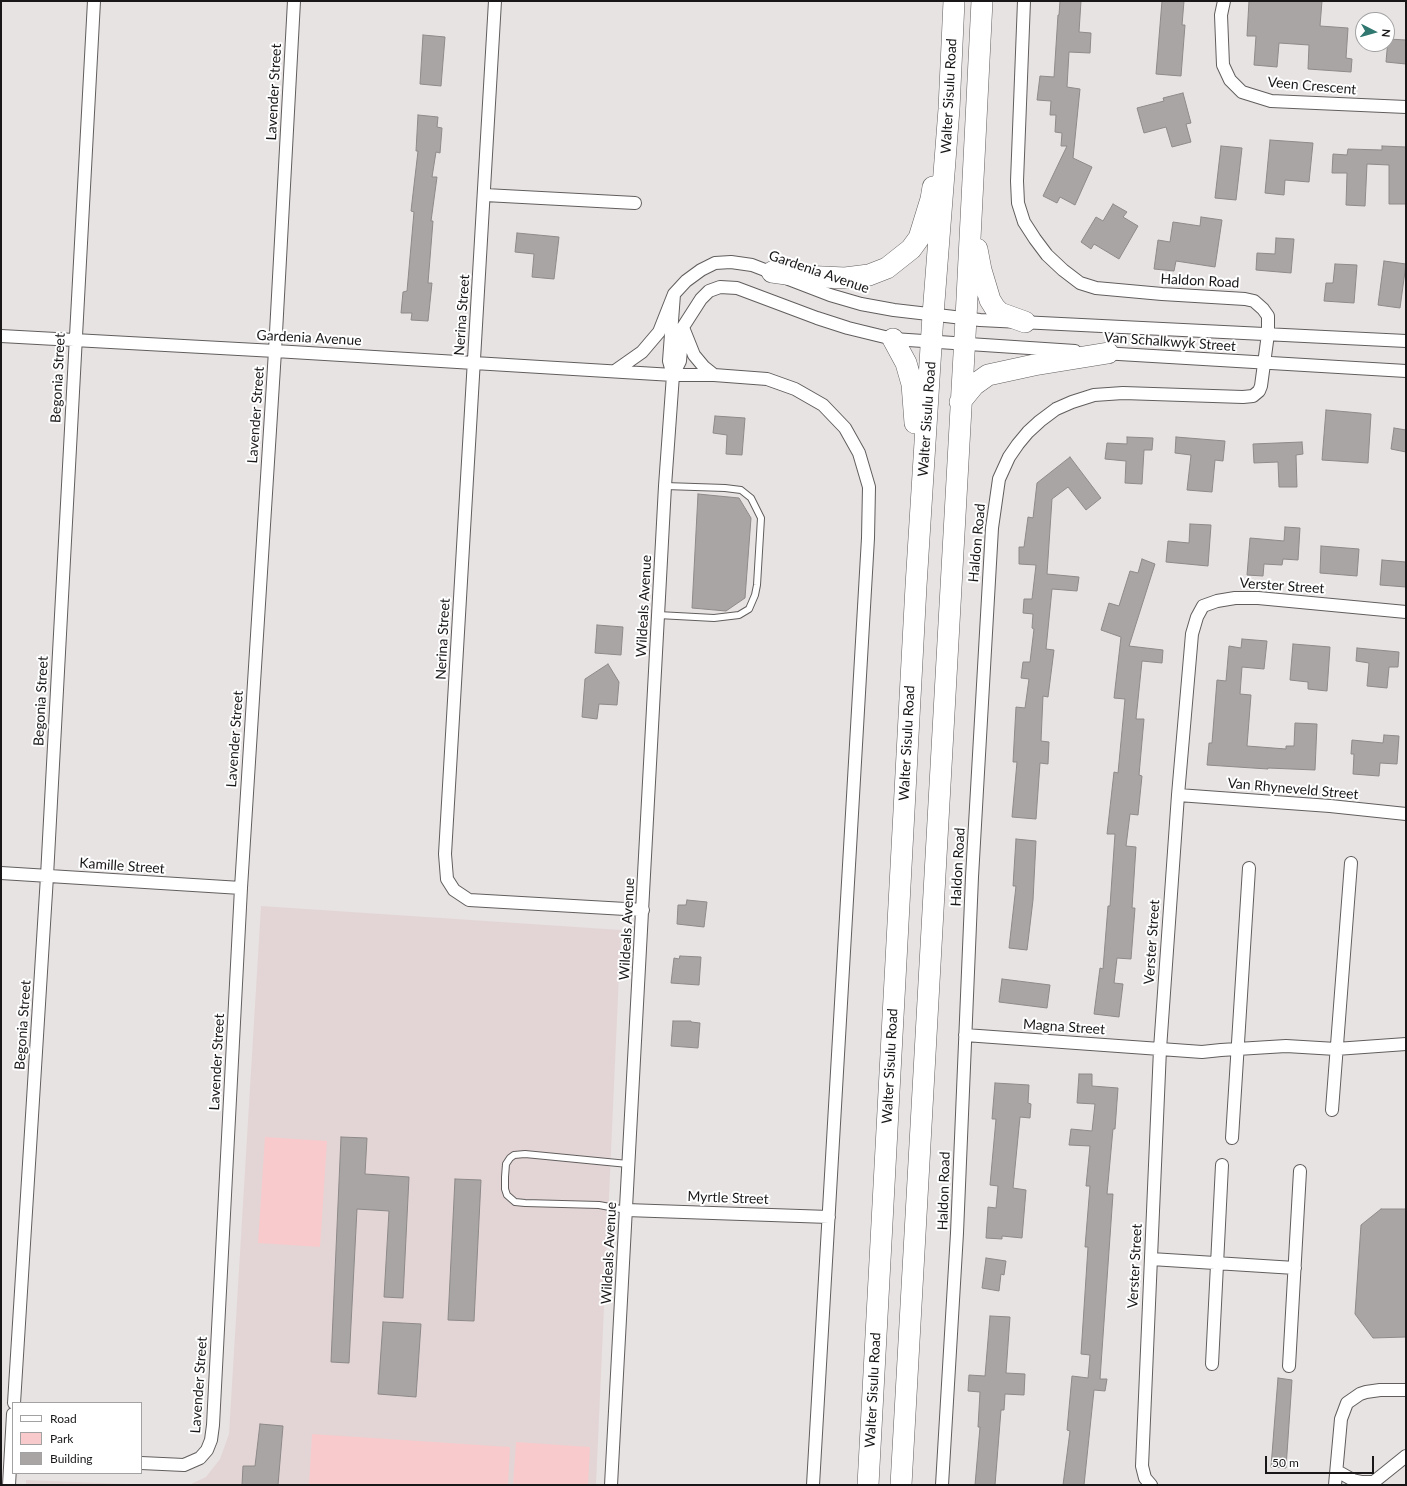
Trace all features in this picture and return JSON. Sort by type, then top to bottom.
[{"type":"highway","name":"Walter Sisulu Road","points":[[868,1485],[916,586],[954,1]]},
{"type":"highway","name":"Walter Sisulu Road","points":[[901,1485],[960,402],[966,318],[982,1]]},
{"type":"highway","points":[[772,272],[801,276],[845,278],[869,274],[887,268],[911,249],[919,238],[931,199],[948,109]]},
{"type":"highway","points":[[972,183],[977,253],[983,281],[990,300],[1000,313],[1025,322]]},
{"type":"highway","points":[[893,339],[906,363],[912,384],[916,450],[916,586]]},
{"type":"highway","points":[[960,402],[974,385],[988,375],[1034,365],[1108,354]]},
{"type":"street","name":"Begonia Street","points":[[14,1402],[47,876],[94,1]]},
{"type":"street","name":"Lavender Street","points":[[142,1463],[184,1464],[200,1458],[207,1450],[211,1440],[213,1425],[241,888],[275,351],[294,1]]},
{"type":"street","name":"Nerina Street","points":[[495,1],[485,195],[445,854],[447,879],[454,890],[469,900],[643,910]]},
{"type":"street","name":"Haldon Road","points":[[942,1485],[957,1234],[973,870],[992,528],[998,479],[1009,457],[1028,432],[1056,409],[1072,402],[1094,395],[1123,393],[1243,398],[1253,396],[1258,391],[1264,364],[1268,334],[1268,316],[1254,301],[1245,299],[1096,288],[1080,283],[1063,270],[1035,239],[1024,222],[1018,203],[1017,181],[1024,1]]},
{"type":"street","name":"Veen Crescent","points":[[1224,1],[1221,23],[1223,65],[1230,80],[1242,92],[1271,101],[1406,107]]},
{"type":"street","points":[[485,195],[635,204]]},
{"type":"street","name":"Gardenia Avenue","points":[[615,371],[642,352],[659,332],[674,294],[686,281],[701,270],[715,263],[731,262],[752,265],[822,292],[861,304],[894,310],[966,318]]},
{"type":"street","points":[[673,375],[680,361],[683,328],[694,308],[705,295],[720,287],[737,288],[848,328],[893,339],[932,342]]},
{"type":"street","points":[[673,375],[669,362],[674,294]]},
{"type":"street","name":"Van Schalkwyk Street","points":[[966,318],[1406,341]]},
{"type":"street","points":[[683,328],[694,355],[704,367],[714,375]]},
{"type":"street","name":"Gardenia Avenue","points":[[1,336],[474,362],[673,375]]},
{"type":"street","name":"Van Schalkwyk Street","points":[[932,342],[1264,364],[1406,371]]},
{"type":"street","points":[[673,375],[714,375],[767,379],[795,389],[823,405],[845,428],[859,453],[869,487],[867,546],[813,1485]]},
{"type":"street","name":"Wildeals Avenue","points":[[611,1485],[665,486],[673,375]]},
{"type":"street","name":"Verster Street","points":[[1151,1485],[1145,1478],[1142,1466],[1160,1049],[1178,795],[1192,634],[1197,617],[1203,606],[1217,601],[1235,598],[1258,598],[1406,612]]},
{"type":"street","name":"Van Rhyneveld Street","points":[[1178,795],[1330,806],[1406,814]]},
{"type":"street","points":[[1332,1110],[1351,863]]},
{"type":"street","points":[[1232,1138],[1239,1049],[1249,868]]},
{"type":"street","name":"Kamille Street","points":[[1,873],[241,888]]},
{"type":"street","name":"Magna Street","points":[[965,1035],[1202,1052],[1286,1046],[1336,1049],[1406,1044]]},
{"type":"street","points":[[1212,1364],[1222,1165]]},
{"type":"street","points":[[1289,1366],[1300,1171]]},
{"type":"street","name":"Myrtle Street","points":[[626,1210],[829,1217]]},
{"type":"street","points":[[1151,1259],[1295,1268]]},
{"type":"street","points":[[1335,1485],[1340,1419],[1347,1403],[1360,1394],[1366,1392],[1380,1390],[1406,1390]]},
{"type":"street","points":[[9,1485],[8,1457],[12,1423]]},
{"type":"street","points":[[1337,1471],[1353,1480],[1371,1484],[1406,1456]]},
{"type":"lane","points":[[658,615],[714,618],[739,615],[749,609],[755,595],[757,585],[761,518],[751,498],[741,490],[665,486]]},
{"type":"lane","points":[[626,1210],[599,1205],[525,1204],[515,1202],[507,1195],[505,1189],[505,1177],[506,1164],[514,1155],[525,1154],[628,1164]]},
{"type":"shaded area","points":[[261,906],[621,930],[596,1485],[189,1485],[206,1477],[220,1459],[229,1434]]},
{"type":"shaded area","points":[[26,1480],[150,1485],[26,1485]]},
{"type":"green space","points":[[265,1137],[327,1141],[320,1247],[258,1243]]},
{"type":"green space","points":[[312,1434],[510,1447],[508,1485],[309,1485]]},
{"type":"green space","points":[[516,1442],[590,1447],[588,1485],[513,1485]]},
{"type":"building","points":[[1060,1],[1081,1],[1079,32],[1091,33],[1090,53],[1069,52],[1067,87],[1080,89],[1073,158],[1092,167],[1075,205],[1060,197],[1057,203],[1043,196],[1067,146],[1061,146],[1062,133],[1055,132],[1056,115],[1050,115],[1051,101],[1037,100],[1040,76],[1054,77]]},
{"type":"building","points":[[1162,1],[1184,1],[1182,25],[1185,25],[1181,76],[1156,74]]},
{"type":"building","points":[[1249,1],[1322,1],[1320,26],[1348,28],[1346,58],[1352,59],[1351,72],[1308,69],[1309,45],[1279,43],[1277,67],[1254,65],[1256,36],[1247,36]]},
{"type":"building","points":[[423,35],[445,37],[441,86],[420,84]]},
{"type":"building","points":[[1395,39],[1406,40],[1406,64],[1386,62],[1387,52],[1395,52]]},
{"type":"building","points":[[1183,93],[1191,123],[1186,124],[1191,142],[1172,147],[1166,127],[1144,133],[1137,108],[1164,101],[1163,98]]},
{"type":"building","points":[[418,115],[438,117],[437,127],[442,128],[440,153],[436,152],[432,177],[437,177],[431,221],[433,221],[428,283],[432,283],[428,321],[411,320],[412,313],[401,313],[403,292],[407,291],[414,212],[411,211],[418,151],[416,151]]},
{"type":"building","points":[[1270,140],[1313,143],[1309,182],[1285,180],[1284,195],[1265,193]]},
{"type":"building","points":[[1221,146],[1242,148],[1236,200],[1215,198]]},
{"type":"building","points":[[1382,146],[1406,147],[1406,204],[1389,204],[1389,165],[1367,164],[1365,206],[1346,205],[1347,173],[1332,173],[1333,154],[1347,155],[1348,149],[1382,150]]},
{"type":"building","points":[[1113,204],[1127,212],[1123,217],[1138,226],[1119,259],[1094,244],[1091,249],[1081,242],[1096,217],[1103,221]]},
{"type":"building","points":[[1201,217],[1222,220],[1215,267],[1176,261],[1174,271],[1154,269],[1158,240],[1170,242],[1173,222],[1200,226]]},
{"type":"building","points":[[517,233],[559,237],[554,279],[532,277],[534,254],[515,252]]},
{"type":"building","points":[[1276,238],[1294,239],[1291,273],[1256,270],[1257,253],[1275,254]]},
{"type":"building","points":[[1384,261],[1406,264],[1400,308],[1378,305]]},
{"type":"building","points":[[1335,264],[1357,265],[1354,303],[1324,301],[1326,283],[1333,283]]},
{"type":"building","points":[[1326,410],[1371,414],[1368,463],[1322,460]]},
{"type":"building","points":[[715,416],[745,418],[742,455],[726,454],[727,435],[713,433]]},
{"type":"building","points":[[1394,428],[1406,430],[1406,452],[1391,449]]},
{"type":"building","points":[[1127,437],[1153,438],[1152,450],[1144,450],[1142,484],[1125,483],[1126,461],[1105,459],[1107,443],[1127,444]]},
{"type":"building","points":[[1176,437],[1225,441],[1223,461],[1215,460],[1212,492],[1187,490],[1191,455],[1175,453]]},
{"type":"building","points":[[1302,442],[1303,454],[1296,455],[1297,487],[1279,487],[1278,462],[1254,463],[1253,444]]},
{"type":"building","points":[[1070,457],[1101,498],[1086,510],[1068,487],[1052,499],[1047,574],[1079,577],[1077,591],[1052,589],[1046,649],[1054,650],[1048,697],[1043,696],[1041,741],[1049,742],[1048,764],[1040,763],[1036,819],[1012,817],[1017,762],[1013,762],[1016,707],[1025,708],[1029,679],[1021,678],[1023,662],[1030,662],[1034,629],[1032,628],[1033,614],[1023,613],[1024,599],[1032,599],[1036,565],[1019,564],[1019,547],[1024,547],[1028,517],[1033,518],[1037,483]]},
{"type":"building","points":[[698,494],[739,498],[751,518],[745,598],[726,611],[692,608]]},
{"type":"building","points":[[1190,524],[1211,525],[1208,566],[1166,562],[1168,541],[1189,543]]},
{"type":"building","points":[[1285,527],[1300,528],[1298,560],[1283,559],[1282,565],[1264,564],[1263,576],[1247,575],[1250,538],[1284,541]]},
{"type":"building","points":[[1321,546],[1359,549],[1357,576],[1320,573]]},
{"type":"building","points":[[1142,559],[1155,564],[1129,646],[1163,650],[1162,663],[1142,661],[1136,719],[1144,719],[1139,775],[1142,776],[1138,815],[1130,814],[1126,846],[1136,847],[1132,908],[1135,908],[1131,959],[1117,958],[1114,983],[1123,984],[1119,1017],[1094,1014],[1100,968],[1103,969],[1108,906],[1110,906],[1115,834],[1107,834],[1114,772],[1118,773],[1125,699],[1114,698],[1121,637],[1101,630],[1109,603],[1119,606],[1130,571],[1138,573]]},
{"type":"building","points":[[1382,560],[1406,562],[1406,587],[1380,585]]},
{"type":"building","points":[[597,625],[623,627],[621,655],[595,653]]},
{"type":"building","points":[[1242,639],[1267,641],[1264,669],[1242,667],[1240,694],[1251,695],[1247,746],[1286,749],[1286,746],[1294,746],[1295,723],[1317,724],[1315,770],[1207,765],[1209,743],[1212,743],[1217,680],[1226,681],[1229,646],[1241,648]]},
{"type":"building","points":[[1293,644],[1330,647],[1327,691],[1308,689],[1308,682],[1290,680]]},
{"type":"building","points":[[1357,648],[1399,652],[1398,667],[1389,667],[1387,688],[1367,686],[1369,663],[1356,661]]},
{"type":"building","points":[[608,664],[619,682],[617,705],[599,704],[597,719],[582,717],[585,679]]},
{"type":"building","points":[[1384,735],[1399,736],[1397,764],[1380,763],[1379,776],[1353,774],[1354,754],[1351,754],[1352,740],[1383,743]]},
{"type":"building","points":[[1016,839],[1036,841],[1033,900],[1027,950],[1009,948],[1016,886],[1013,886]]},
{"type":"building","points":[[687,900],[707,902],[704,927],[677,924],[678,905],[686,905]]},
{"type":"building","points":[[680,956],[701,957],[699,985],[671,983],[674,958],[679,959]]},
{"type":"building","points":[[1002,979],[1050,985],[1047,1008],[999,1002]]},
{"type":"building","points":[[673,1021],[691,1021],[700,1023],[698,1048],[671,1046]]},
{"type":"building","points":[[1079,1074],[1092,1074],[1092,1086],[1118,1088],[1115,1129],[1113,1129],[1107,1194],[1113,1194],[1100,1379],[1107,1379],[1105,1391],[1094,1390],[1084,1485],[1063,1485],[1070,1431],[1067,1430],[1072,1376],[1088,1378],[1090,1355],[1081,1354],[1088,1247],[1085,1247],[1090,1186],[1086,1186],[1090,1146],[1069,1145],[1071,1129],[1092,1131],[1095,1104],[1077,1103]]},
{"type":"building","points":[[995,1083],[1029,1085],[1028,1103],[1031,1104],[1030,1118],[1020,1117],[1013,1188],[1026,1190],[1022,1238],[1002,1236],[1002,1239],[986,1238],[988,1207],[996,1208],[998,1186],[990,1185],[996,1119],[992,1119]]},
{"type":"building","points":[[341,1137],[367,1138],[365,1174],[409,1177],[403,1298],[384,1297],[389,1211],[357,1209],[349,1363],[331,1362]]},
{"type":"building","points":[[455,1179],[481,1180],[474,1321],[448,1320]]},
{"type":"building","points":[[1381,1209],[1406,1209],[1406,1337],[1373,1338],[1355,1314],[1361,1225]]},
{"type":"building","points":[[986,1258],[1006,1261],[1004,1275],[1001,1274],[999,1291],[982,1288]]},
{"type":"building","points":[[990,1316],[1010,1317],[1006,1373],[1025,1374],[1024,1395],[1005,1394],[1004,1410],[1001,1410],[995,1485],[975,1485],[980,1427],[978,1427],[980,1392],[968,1391],[969,1375],[985,1376]]},
{"type":"building","points":[[383,1322],[421,1324],[416,1397],[378,1394]]},
{"type":"building","points":[[1278,1378],[1292,1380],[1286,1468],[1271,1467]]},
{"type":"building","points":[[260,1424],[283,1426],[278,1485],[242,1485],[243,1466],[255,1466]]}]
